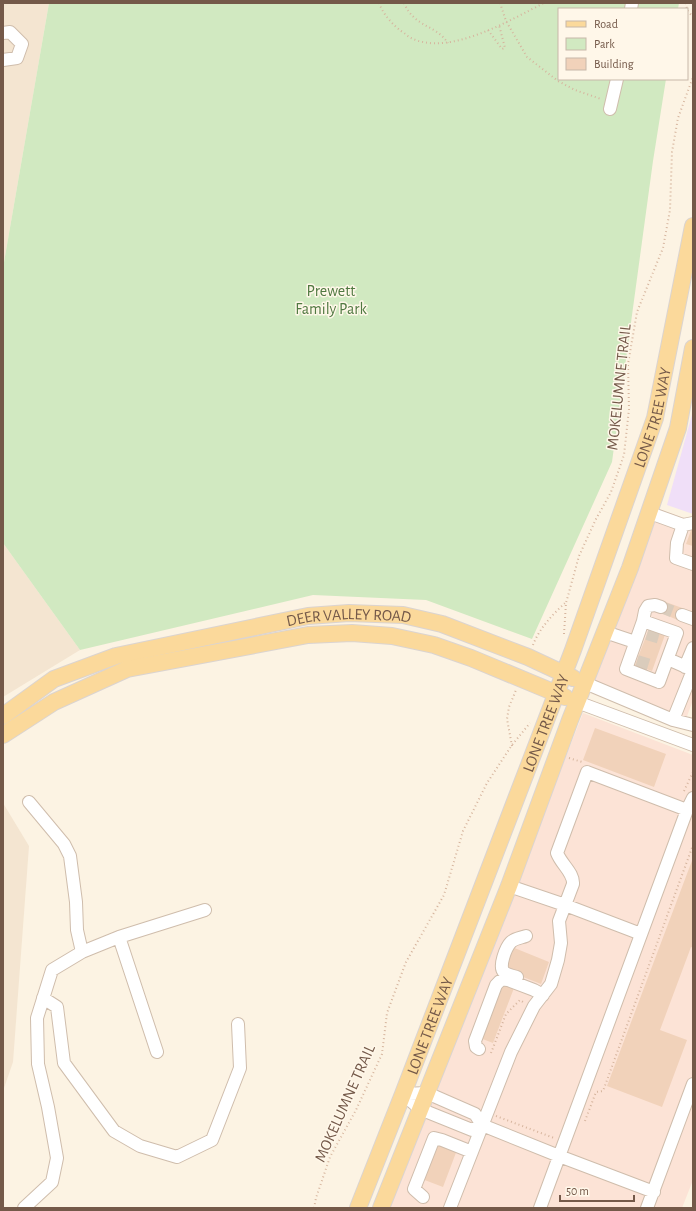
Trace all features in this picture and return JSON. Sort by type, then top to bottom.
[{"type":"main road","name":"LONE TREE WAY","points":[[358,1208],[564,673],[655,418],[693,226]]},
{"type":"main road","name":"LONE TREE WAY","points":[[381,1208],[509,886],[577,702],[650,512],[678,428],[693,348]]},
{"type":"main road","name":"DEER VALLEY ROAD","points":[[3,716],[54,679],[116,656],[308,616],[349,613],[403,615],[442,624],[528,657],[585,683]]},
{"type":"main road","name":"DEER VALLEY ROAD","points":[[3,735],[54,702],[127,669],[308,636],[352,633],[392,636],[434,645],[471,658],[577,702]]},
{"type":"street","points":[[3,33],[10,32],[22,44],[17,58],[3,60]]},
{"type":"street","points":[[610,109],[617,80]]},
{"type":"street","points":[[650,512],[688,524],[677,543],[676,558],[693,564]]},
{"type":"street","points":[[605,632],[641,632],[677,633],[668,641],[659,682],[626,670],[633,660],[641,632],[645,611],[648,606],[655,605],[661,607]]},
{"type":"street","points":[[673,720],[690,669],[693,648]]},
{"type":"street","points":[[662,665],[690,669]]},
{"type":"street","name":"DEER VALLEY ROAD","points":[[585,683],[673,720],[693,725]]},
{"type":"street","name":"DEER VALLEY ROAD","points":[[577,702],[693,745]]},
{"type":"street","points":[[450,1208],[521,1029],[542,991],[551,984],[561,943],[558,921],[573,884],[573,879],[557,854],[588,772],[687,810]]},
{"type":"street","points":[[540,1208],[687,810],[688,795]]},
{"type":"street","points":[[29,802],[64,844],[70,856],[76,902],[77,930],[82,952]]},
{"type":"street","points":[[509,886],[565,905],[641,934]]},
{"type":"street","points":[[24,1208],[52,1182],[57,1158],[48,1106],[38,1064],[37,1018],[52,970],[82,952],[119,937],[205,910]]},
{"type":"street","points":[[526,936],[514,939],[508,945],[502,961],[503,970],[505,973],[542,991]]},
{"type":"street","points":[[119,937],[157,1052]]},
{"type":"street","points":[[480,1049],[476,1047],[475,1041],[499,980],[508,980],[542,991]]},
{"type":"street","points":[[43,998],[57,1007],[64,1063],[114,1130],[140,1146],[177,1157],[212,1140],[240,1068],[238,1024]]},
{"type":"street","points":[[647,1208],[693,1084]]},
{"type":"street","points":[[403,1094],[427,1093],[475,1114],[482,1125],[561,1152],[654,1192]]},
{"type":"street","points":[[403,1094],[420,1109],[472,1130],[482,1125]]},
{"type":"street","points":[[423,1197],[414,1189],[434,1138],[472,1152]]},
{"type":"path","points":[[379,3],[393,25],[412,39],[432,43],[448,43],[461,40],[488,30],[544,3]]},
{"type":"path","points":[[404,3],[407,10],[415,19],[438,32],[448,43]]},
{"type":"path","points":[[500,3],[506,21],[528,57],[558,82],[601,99],[603,94]]},
{"type":"path","points":[[488,30],[502,49],[505,48],[499,25]]},
{"type":"path","name":"MOKELUMNE TRAIL","points":[[564,638],[566,603],[579,556],[596,519],[612,492],[624,455],[629,409],[628,364],[637,312],[663,248],[670,210],[672,152],[678,118],[693,77]]},
{"type":"path","points":[[528,657],[537,636],[557,610],[566,603]]},
{"type":"path","points":[[512,746],[507,719],[509,706],[521,678]]},
{"type":"path","name":"MOKELUMNE TRAIL","points":[[314,1208],[330,1157],[356,1110],[382,1054],[387,1014],[406,962],[444,895],[463,831],[487,783],[512,746],[533,720]]},
{"type":"path","points":[[688,795],[690,775],[693,772]]},
{"type":"path","points":[[596,1092],[603,1091],[693,845]]},
{"type":"path","points":[[491,1053],[506,1014],[520,1000],[523,1002],[542,991]]},
{"type":"path","points":[[488,1111],[494,1113],[496,1116],[554,1138],[555,1144],[561,1152]]},
{"type":"shaded area","points":[[3,3],[49,3],[3,268]]},
{"type":"shaded area","points":[[693,411],[693,514],[667,505]]},
{"type":"shaded area","points":[[656,508],[693,521],[693,700],[686,719],[594,680]]},
{"type":"shaded area","points":[[3,543],[80,650],[3,697]]},
{"type":"shaded area","points":[[583,713],[693,755],[693,1180],[682,1208],[390,1208],[439,1079]]},
{"type":"shaded area","points":[[3,803],[29,846],[13,1062],[3,1091]]},
{"type":"green space","name":"Prewett Family Park","points":[[49,3],[679,3],[678,8],[558,8],[558,80],[666,80],[653,161],[612,462],[532,639],[426,600],[313,595],[80,650],[3,543],[3,268]]},
{"type":"building","points":[[693,525],[693,546],[686,544]]},
{"type":"building","points":[[663,601],[685,609],[680,621],[659,612]]},
{"type":"building","points":[[650,626],[666,632],[652,671],[635,665]]},
{"type":"building","points":[[595,728],[666,754],[654,787],[583,760]]},
{"type":"building","points":[[693,858],[693,948],[691,947],[660,1030],[687,1040],[662,1107],[607,1086]]},
{"type":"building","points":[[512,947],[549,962],[541,984],[513,973],[515,970],[505,966]]},
{"type":"building","points":[[500,983],[514,988],[493,1043],[480,1038]]},
{"type":"building","points":[[436,1142],[457,1150],[443,1187],[422,1179]]},
{"type":"tunnel","points":[[661,607],[682,615]]},
{"type":"tunnel","points":[[647,634],[664,639]]},
{"type":"tunnel","points":[[637,661],[653,666]]}]
